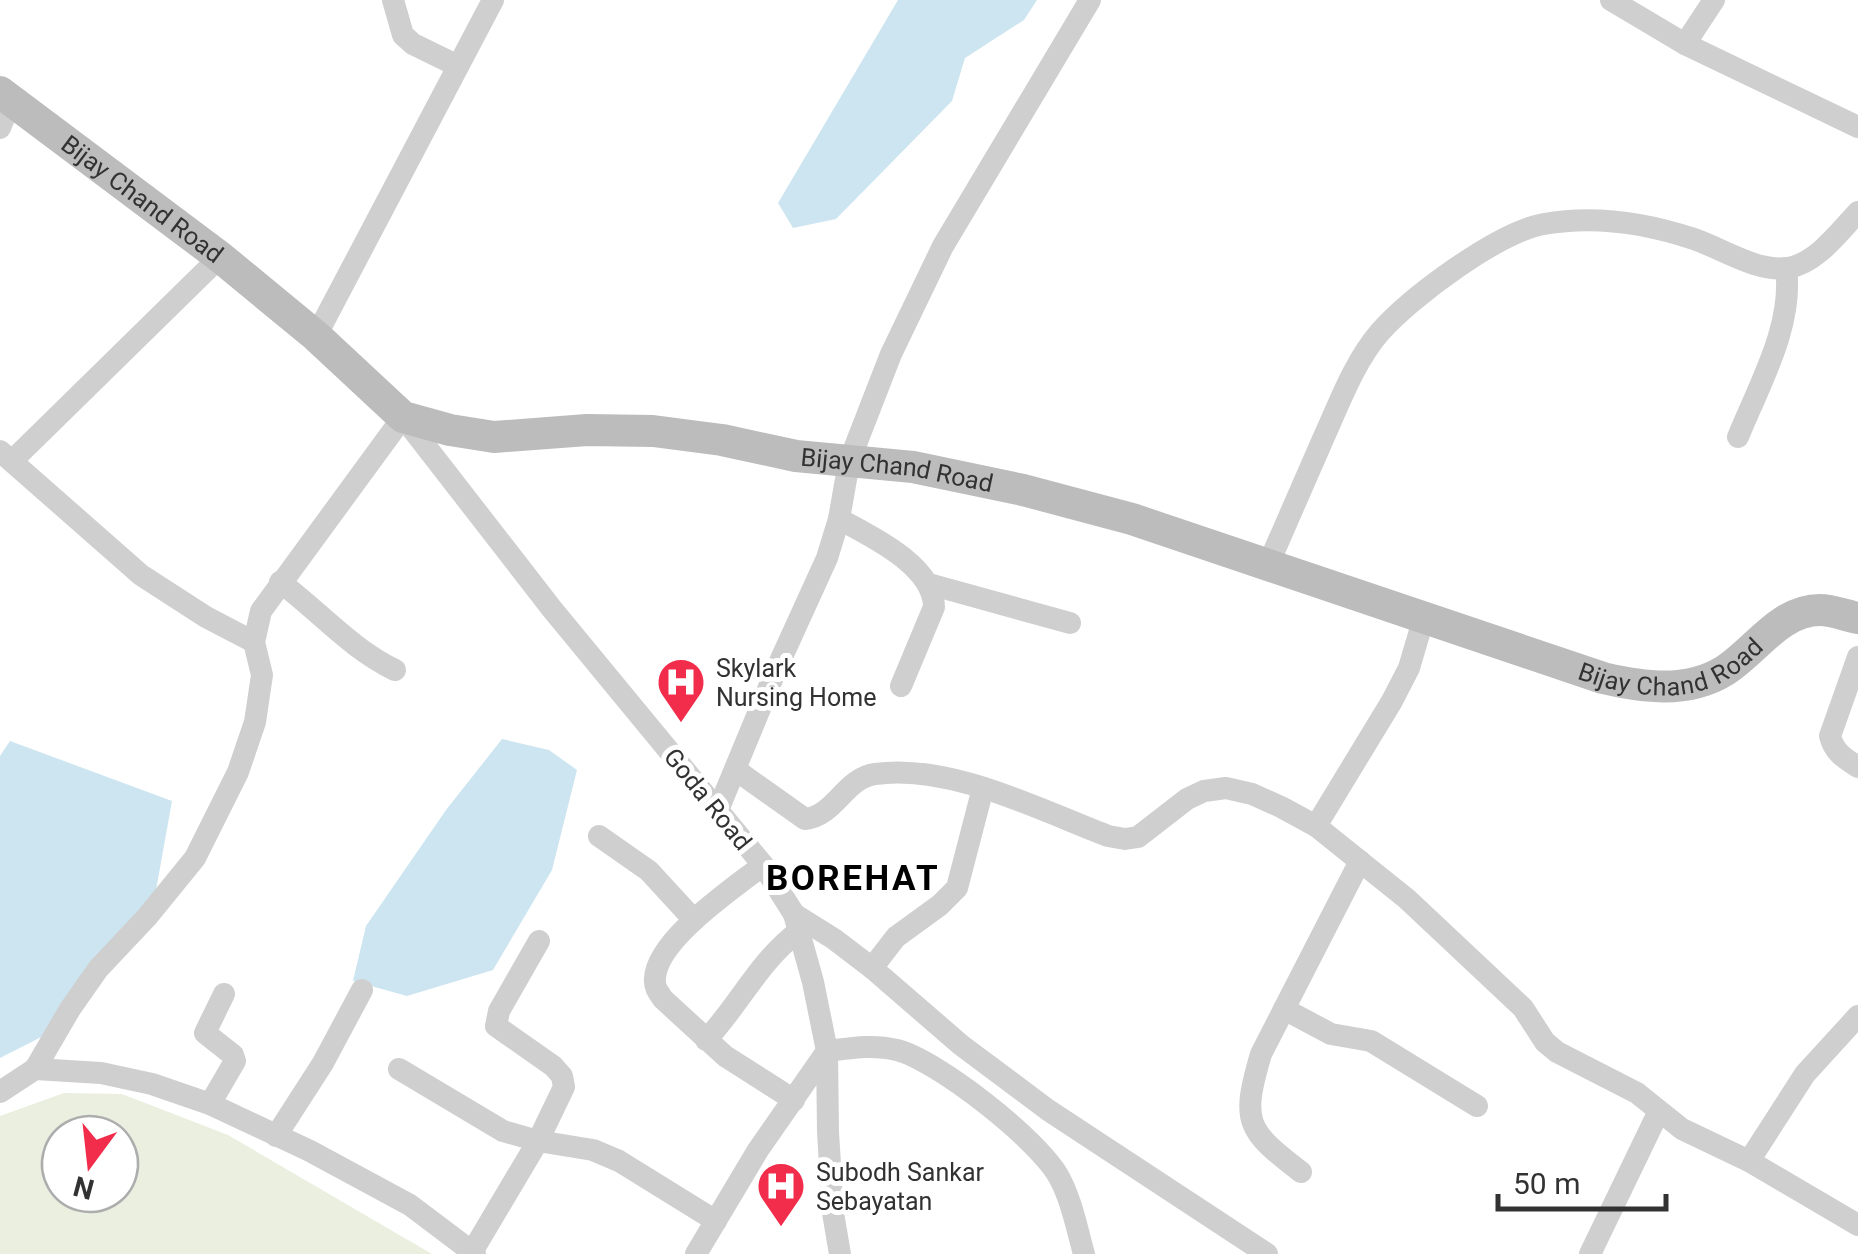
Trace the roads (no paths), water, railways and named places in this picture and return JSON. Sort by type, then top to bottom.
[{"type":"main road","name":"Bijay Chand Road","points":[[4,106],[220,257],[316,336],[403,417],[450,430],[494,437],[587,430],[652,431],[849,462],[913,468],[1023,490],[1132,520],[1603,678],[1645,688],[1683,686],[1722,673],[1788,618],[1820,610],[1858,618]]},
{"type":"street","points":[[393,0],[403,34],[412,44],[458,66]]},
{"type":"street","points":[[316,336],[493,0]]},
{"type":"street","points":[[718,810],[827,558],[849,462],[891,354],[943,246],[1090,0]]},
{"type":"street","points":[[1611,0],[1685,44],[1858,127]]},
{"type":"street","points":[[1685,44],[1714,0]]},
{"type":"street","points":[[1268,565],[1346,388],[1379,334],[1421,294],[1506,238],[1541,224],[1644,224],[1763,267],[1786,268],[1804,263],[1858,212]]},
{"type":"street","points":[[220,257],[6,455],[141,575],[206,618],[254,642]]},
{"type":"street","points":[[1738,437],[1778,335],[1789,285],[1786,268]]},
{"type":"street","points":[[0,1092],[35,1069],[98,969],[147,918],[195,858],[238,772],[255,722],[262,676],[254,642],[261,611],[403,417]]},
{"type":"street","name":"Goda Road","points":[[403,417],[552,610],[762,864],[796,923],[827,1051],[828,1148],[840,1254]]},
{"type":"street","points":[[839,519],[889,546],[929,584],[934,594],[934,607],[901,686]]},
{"type":"street","points":[[280,582],[334,624],[354,648],[394,670]]},
{"type":"street","points":[[929,584],[1070,623]]},
{"type":"street","points":[[1316,826],[1401,684],[1424,617]]},
{"type":"street","points":[[1858,657],[1830,736],[1839,754],[1858,767]]},
{"type":"street","points":[[736,770],[805,819],[823,812],[862,777],[903,772],[983,788],[1125,839],[1151,829],[1186,799],[1204,790],[1226,788],[1252,794],[1316,826],[1407,900],[1523,1008],[1545,1042],[1557,1052],[1637,1093],[1682,1129],[1749,1161],[1858,1224]]},
{"type":"street","points":[[872,968],[896,937],[950,897],[956,888],[983,788]]},
{"type":"street","points":[[599,836],[649,871],[694,920]]},
{"type":"street","points":[[1301,1172],[1266,1146],[1253,1128],[1249,1108],[1261,1054],[1360,861]]},
{"type":"street","points":[[762,864],[694,920],[673,942],[654,976],[663,999],[706,1040],[794,1100]]},
{"type":"street","points":[[706,1040],[796,923],[834,938],[961,1045],[1048,1110],[1267,1254]]},
{"type":"street","points":[[35,1069],[102,1073],[152,1084],[210,1104],[410,1205],[473,1253],[562,1097],[562,1076],[554,1066],[501,1032],[496,1019],[539,941]]},
{"type":"street","points":[[276,1136],[362,990]]},
{"type":"street","points":[[210,1104],[234,1061],[232,1055],[205,1034],[224,994]]},
{"type":"street","points":[[1284,1009],[1330,1034],[1370,1041],[1477,1106]]},
{"type":"street","points":[[1749,1161],[1805,1074],[1858,1016]]},
{"type":"street","points":[[696,1254],[758,1150],[827,1051],[871,1045],[899,1050],[932,1065],[1040,1151],[1060,1178],[1084,1254]]},
{"type":"street","points":[[399,1069],[504,1130],[538,1141],[593,1150],[619,1161],[716,1221]]},
{"type":"street","points":[[1590,1254],[1658,1113]]},
{"type":"water","points":[[898,0],[1037,0],[1024,20],[965,58],[952,101],[836,219],[793,228],[778,203]]},
{"type":"water","points":[[502,739],[549,750],[577,770],[552,870],[493,970],[407,996],[353,981],[366,926],[446,810]]},
{"type":"water","points":[[10,741],[172,801],[156,890],[61,1027],[0,1058],[0,756]]},
{"type":"place","name":"Skylark Nursing Home","points":[[681,724]]},
{"type":"place","name":"Subodh Sankar Sebayatan","points":[[781,1228]]},
{"type":"district","name":"BOREHAT","points":[[853,878]]}]
